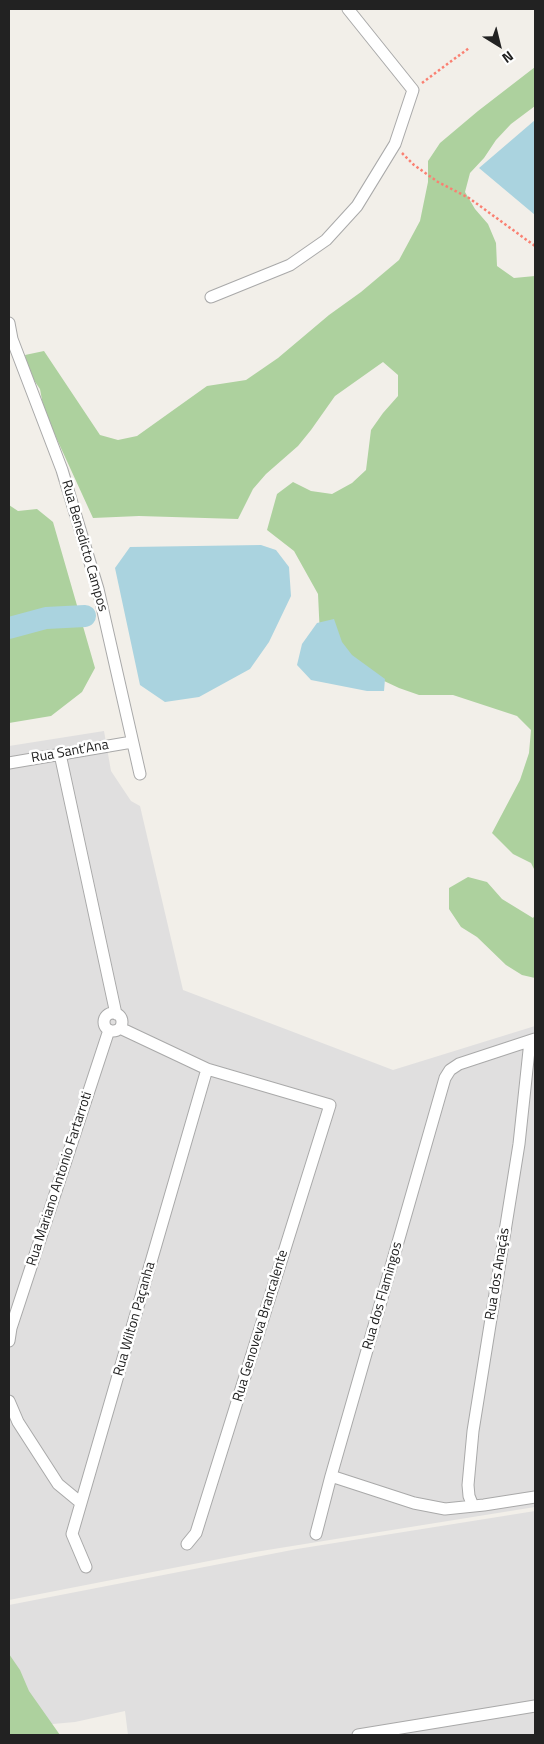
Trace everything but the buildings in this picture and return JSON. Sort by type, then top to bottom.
[{"type":"street","points":[[211,297],[290,264],[326,240],[358,206],[395,144],[413,90],[348,9]]},
{"type":"street","name":"Rua Benedicto Campos","points":[[9,324],[12,339],[62,470],[98,589],[140,774]]},
{"type":"street","name":"Rua Sant’Ana","points":[[9,762],[132,742]]},
{"type":"street","name":"Rua Mariano Antonio Fartarroti","points":[[9,1341],[10,1328],[114,1029],[106,1027],[106,1018],[116,1014],[60,754]]},
{"type":"street","points":[[114,1029],[207,1069]]},
{"type":"street","name":"Rua dos Flamingos","points":[[316,1534],[445,1078],[450,1070],[459,1064],[532,1040]]},
{"type":"street","name":"Rua dos Anaçãs","points":[[473,1506],[469,1496],[468,1485],[473,1431],[519,1144],[532,1040]]},
{"type":"street","name":"Rua Genoveva Brancalente","points":[[187,1544],[196,1533],[330,1105],[207,1069]]},
{"type":"street","name":"Rua Wilton Paçanha","points":[[86,1567],[72,1534],[207,1069]]},
{"type":"street","points":[[9,1402],[18,1422],[58,1484],[81,1503]]},
{"type":"street","points":[[331,1476],[414,1503],[445,1509],[535,1497]]},
{"type":"street","points":[[358,1735],[535,1706]]},
{"type":"path","points":[[413,90],[470,48]]},
{"type":"path","points":[[395,144],[414,165],[438,182],[469,198],[535,246]]},
{"type":"shaded area","points":[[104,731],[111,771],[131,801],[140,806],[183,990],[393,1070],[535,1026],[535,1507],[255,1552],[9,1600],[9,746]]},
{"type":"shaded area","points":[[535,1511],[535,1735],[128,1735],[125,1711],[75,1722],[9,1728],[9,1605],[297,1549]]},
{"type":"green space","points":[[535,67],[535,106],[511,124],[496,140],[484,158],[470,173],[465,192],[475,209],[488,224],[496,243],[497,266],[514,278],[535,276],[535,871],[531,863],[513,854],[492,833],[520,780],[529,753],[531,730],[517,716],[453,695],[419,695],[399,688],[350,665],[320,636],[318,594],[294,551],[267,530],[277,494],[293,482],[311,491],[332,494],[352,483],[366,470],[371,430],[398,396],[398,375],[383,362],[335,396],[298,446],[266,474],[253,489],[238,519],[139,516],[93,518],[44,411],[40,389],[29,373],[25,355],[44,351],[100,435],[118,440],[137,436],[207,386],[246,380],[278,358],[399,260],[420,221],[428,182],[428,161],[440,143]]},
{"type":"green space","points":[[9,505],[18,511],[37,509],[53,522],[95,668],[82,692],[51,716],[9,723]]},
{"type":"green space","points":[[468,877],[487,882],[502,899],[533,918],[535,915],[535,978],[522,975],[506,965],[477,937],[461,927],[449,909],[449,888]]},
{"type":"green space","points":[[9,1654],[20,1670],[29,1691],[60,1735],[9,1735]]},
{"type":"water","points":[[535,120],[535,215],[479,168]]},
{"type":"water","points":[[261,545],[276,550],[289,567],[291,596],[269,642],[250,669],[199,697],[165,702],[140,685],[115,568],[130,547]]},
{"type":"water","points":[[334,619],[342,642],[352,655],[385,679],[384,691],[367,691],[311,680],[297,665],[302,644],[317,623]]},
{"type":"waterway","points":[[9,628],[46,618],[85,616]]}]
